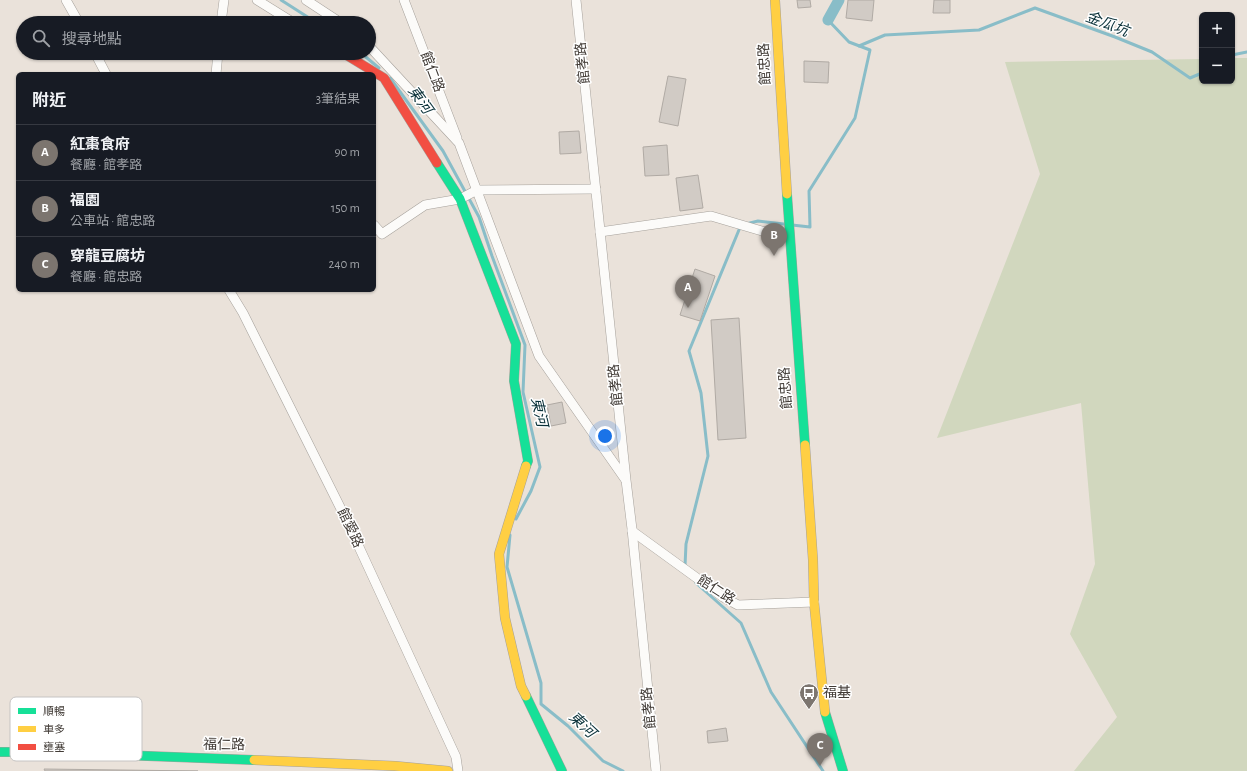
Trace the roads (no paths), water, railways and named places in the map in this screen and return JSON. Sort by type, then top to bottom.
[{"type":"street","points":[[66,0],[75,16]]},
{"type":"street","points":[[222,16],[224,0]]},
{"type":"street","points":[[257,0],[283,16]]},
{"type":"street","points":[[306,0],[330,16]]},
{"type":"street","name":"館仁路","points":[[404,0],[539,356],[626,480]]},
{"type":"street","name":"館孝路","points":[[576,0],[656,771]]},
{"type":"street","name":"館忠路","points":[[775,0],[789,233],[813,560],[814,602],[825,711],[843,771]]},
{"type":"street","points":[[376,54],[459,143]]},
{"type":"street","points":[[99,60],[105,72]]},
{"type":"street","points":[[216,72],[217,60]]},
{"type":"street","points":[[354,60],[374,72]]},
{"type":"street","points":[[376,73],[384,78],[460,199],[516,344],[514,381],[528,461],[499,554],[505,618],[521,686],[562,771]]},
{"type":"street","points":[[376,227],[382,234],[425,206],[460,199],[477,190],[596,189]]},
{"type":"street","points":[[600,232],[711,216],[772,234],[789,233]]},
{"type":"street","name":"館愛路","points":[[230,292],[243,313],[347,521],[456,757],[458,771]]},
{"type":"street","name":"館仁路","points":[[632,531],[723,597],[738,605],[814,602]]},
{"type":"street","name":"福仁路","points":[[0,752],[10,752]]},
{"type":"street","name":"福仁路","points":[[142,757],[241,759],[395,766],[448,771]]},
{"type":"waterway","name":"東河","points":[[281,0],[306,16]]},
{"type":"waterway","points":[[828,20],[839,0]]},
{"type":"waterway","name":"金瓜坑","points":[[859,46],[885,35],[979,30],[1035,8],[1152,52],[1190,78],[1199,74]]},
{"type":"waterway","points":[[792,225],[810,227],[809,191],[855,118],[870,50],[849,42],[828,20]]},
{"type":"waterway","name":"金瓜坑","points":[[1235,54],[1247,52]]},
{"type":"waterway","name":"東河","points":[[369,60],[379,68]]},
{"type":"waterway","name":"東河","points":[[390,78],[443,151],[479,217],[525,345],[523,392],[540,467],[531,491],[516,519]]},
{"type":"waterway","points":[[746,224],[758,221],[784,224]]},
{"type":"waterway","points":[[685,566],[686,544],[708,456],[701,393],[689,351],[741,225]]},
{"type":"waterway","name":"東河","points":[[510,535],[507,567],[541,683],[541,704],[568,726],[603,761],[623,771]]},
{"type":"waterway","points":[[696,583],[741,623],[771,692],[823,771]]},
{"type":"place","name":"福園","points":[[774,256]]},
{"type":"place","name":"紅棗食府","points":[[688,308]]},
{"type":"place","name":"福基","points":[[809,710]]},
{"type":"place","name":"穿龍豆腐坊","points":[[820,766]]}]
